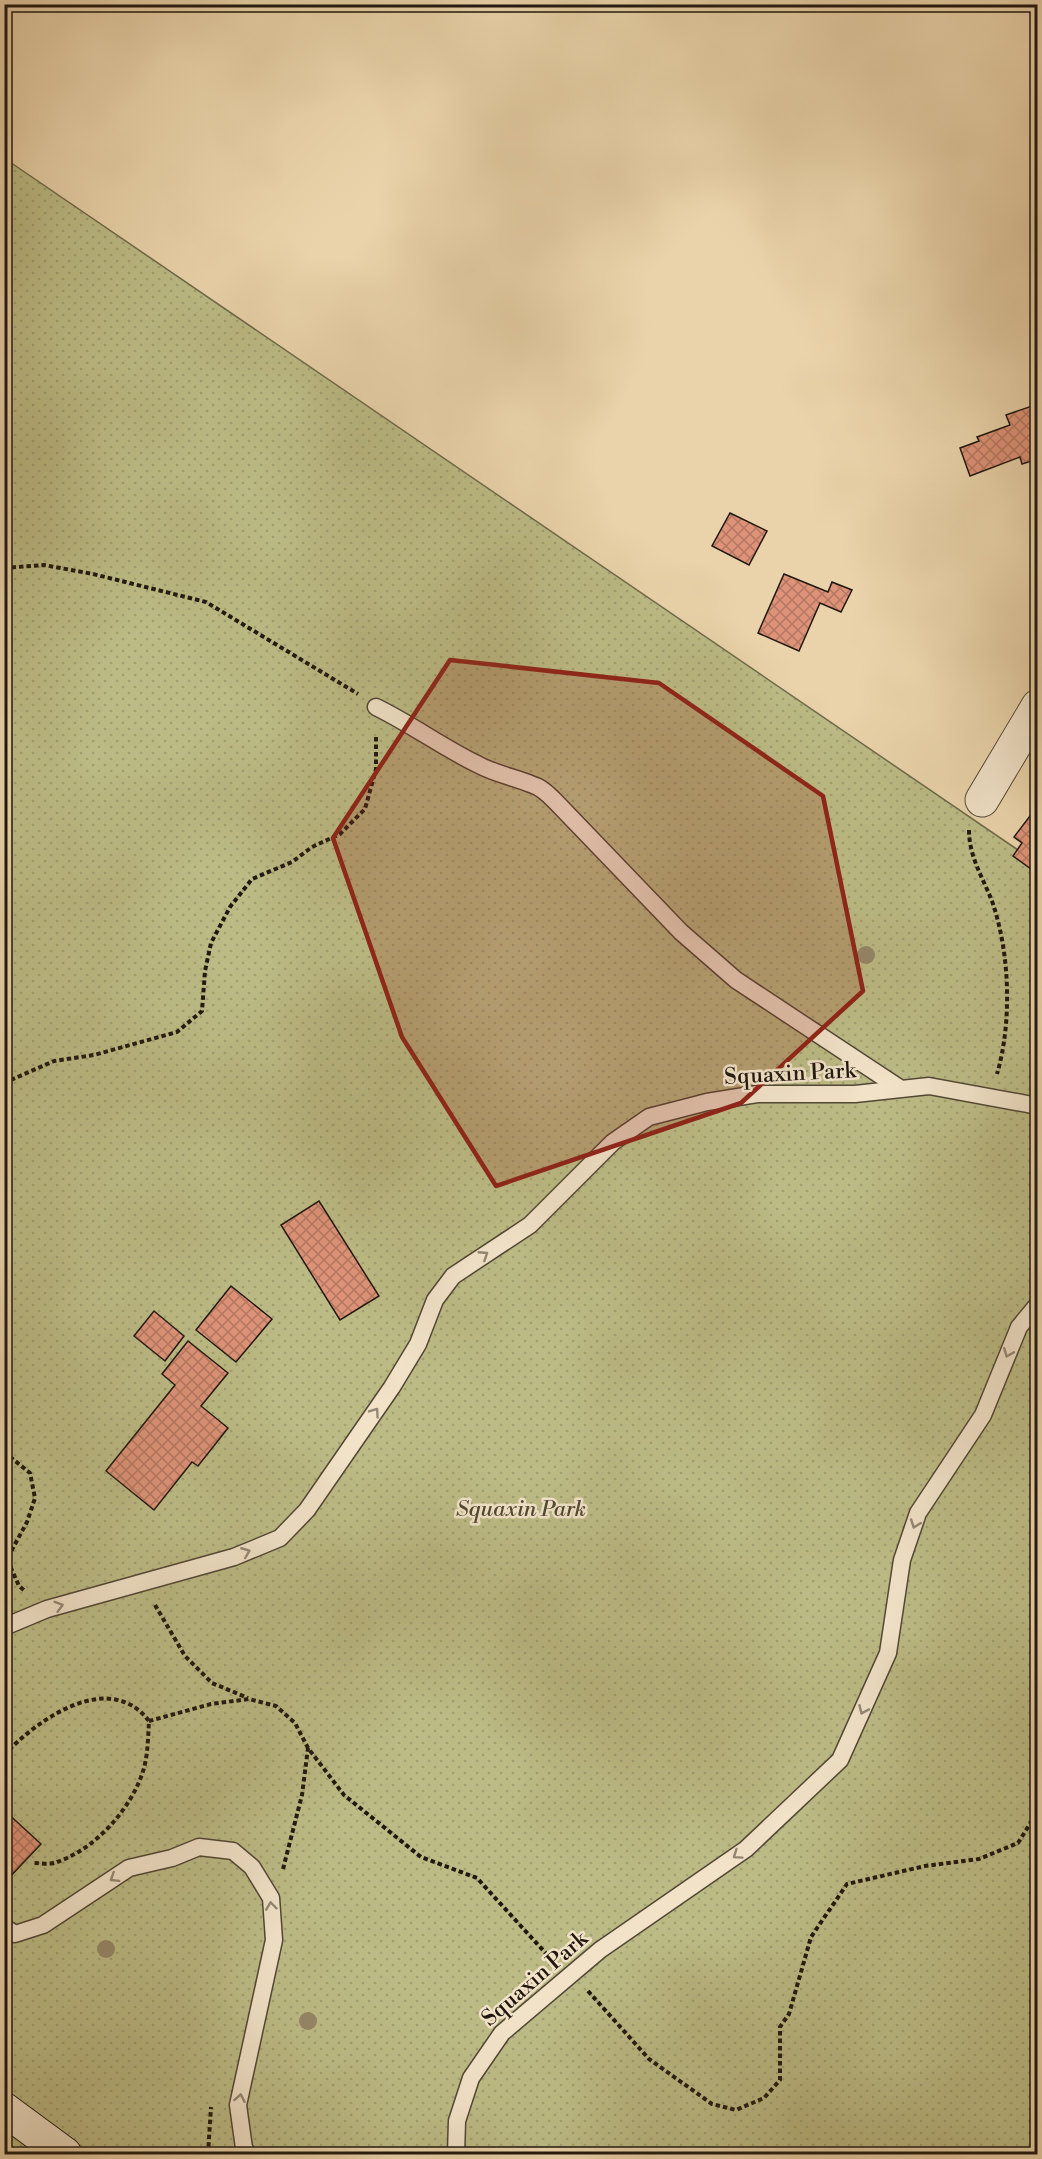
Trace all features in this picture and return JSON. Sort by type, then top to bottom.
[{"type":"street","points":[[982,800],[1038,706]]},
{"type":"street","points":[[4,2109],[65,2154]]},
{"type":"lane","points":[[376,707],[408,723],[429,739],[478,765],[504,777],[535,785],[555,801],[681,932],[736,980],[898,1087]]},
{"type":"lane","name":"Squaxin Park","points":[[4,1627],[47,1609],[234,1557],[280,1538],[307,1510],[392,1387],[418,1344],[435,1300],[453,1276],[530,1225],[613,1142],[649,1117],[707,1102],[757,1094],[855,1094],[898,1087],[929,1086],[1038,1106]]},
{"type":"lane","name":"Squaxin Park","points":[[456,2154],[458,2121],[471,2078],[502,2033],[600,1950],[746,1849],[840,1760],[888,1653],[902,1560],[918,1513],[982,1415],[1019,1327],[1038,1304]]},
{"type":"lane","points":[[4,1927],[15,1934],[43,1924],[129,1868],[172,1858],[199,1847],[232,1851],[252,1867],[271,1898],[274,1940],[238,2105],[244,2148],[248,2154]]},
{"type":"path","points":[[4,568],[44,565],[93,574],[206,602],[352,690],[376,707],[376,768],[365,809],[340,834],[312,847],[292,862],[252,879],[230,907],[211,944],[205,970],[202,1011],[177,1032],[94,1055],[54,1061],[4,1083]]},
{"type":"path","points":[[982,800],[968,813],[969,843],[994,907],[1006,971],[1005,1049],[990,1097]]},
{"type":"path","points":[[4,1452],[30,1473],[35,1498],[27,1522],[6,1559],[19,1586],[47,1609]]},
{"type":"path","points":[[144,1581],[163,1622],[185,1656],[212,1683],[249,1699],[276,1706],[295,1723],[308,1748],[344,1795],[421,1857],[477,1878],[567,1977],[593,1994],[649,2059],[712,2104],[736,2110],[764,2098],[780,2080],[780,2027],[789,2014],[811,1937],[847,1884],[925,1866],[979,1859],[1018,1843],[1038,1810]]},
{"type":"path","points":[[4,1755],[68,1706],[96,1699],[127,1701],[139,1708],[149,1721],[143,1768],[134,1793],[117,1818],[87,1845],[56,1863],[34,1863]]},
{"type":"path","points":[[149,1721],[212,1704],[249,1699]]},
{"type":"path","points":[[4,1743],[10,1750]]},
{"type":"highlighted area","points":[[450,660],[659,683],[823,796],[863,991],[741,1103],[496,1186],[402,1037],[333,838]]},
{"type":"green space","name":"Squaxin Park","points":[[4,158],[1037,863],[1037,2154],[5,2154]]},
{"type":"building","points":[[1038,404],[1038,459],[1022,464],[1020,457],[970,476],[960,448],[979,441],[977,437],[1010,425],[1006,415]]},
{"type":"building","points":[[730,513],[767,531],[749,565],[712,546]]},
{"type":"building","points":[[784,574],[828,592],[832,582],[852,590],[841,612],[820,603],[799,651],[758,633]]},
{"type":"building","points":[[1033,812],[1038,815],[1038,874],[1013,856],[1022,843],[1014,837]]},
{"type":"building","points":[[319,1201],[379,1296],[340,1320],[281,1225]]},
{"type":"building","points":[[231,1286],[272,1319],[236,1362],[196,1330]]},
{"type":"building","points":[[154,1311],[184,1336],[165,1361],[134,1336]]},
{"type":"building","points":[[188,1341],[228,1373],[201,1406],[228,1428],[198,1466],[192,1462],[154,1510],[106,1471],[175,1385],[162,1374]]},
{"type":"building","points":[[4,1810],[41,1844],[4,1883]]}]
